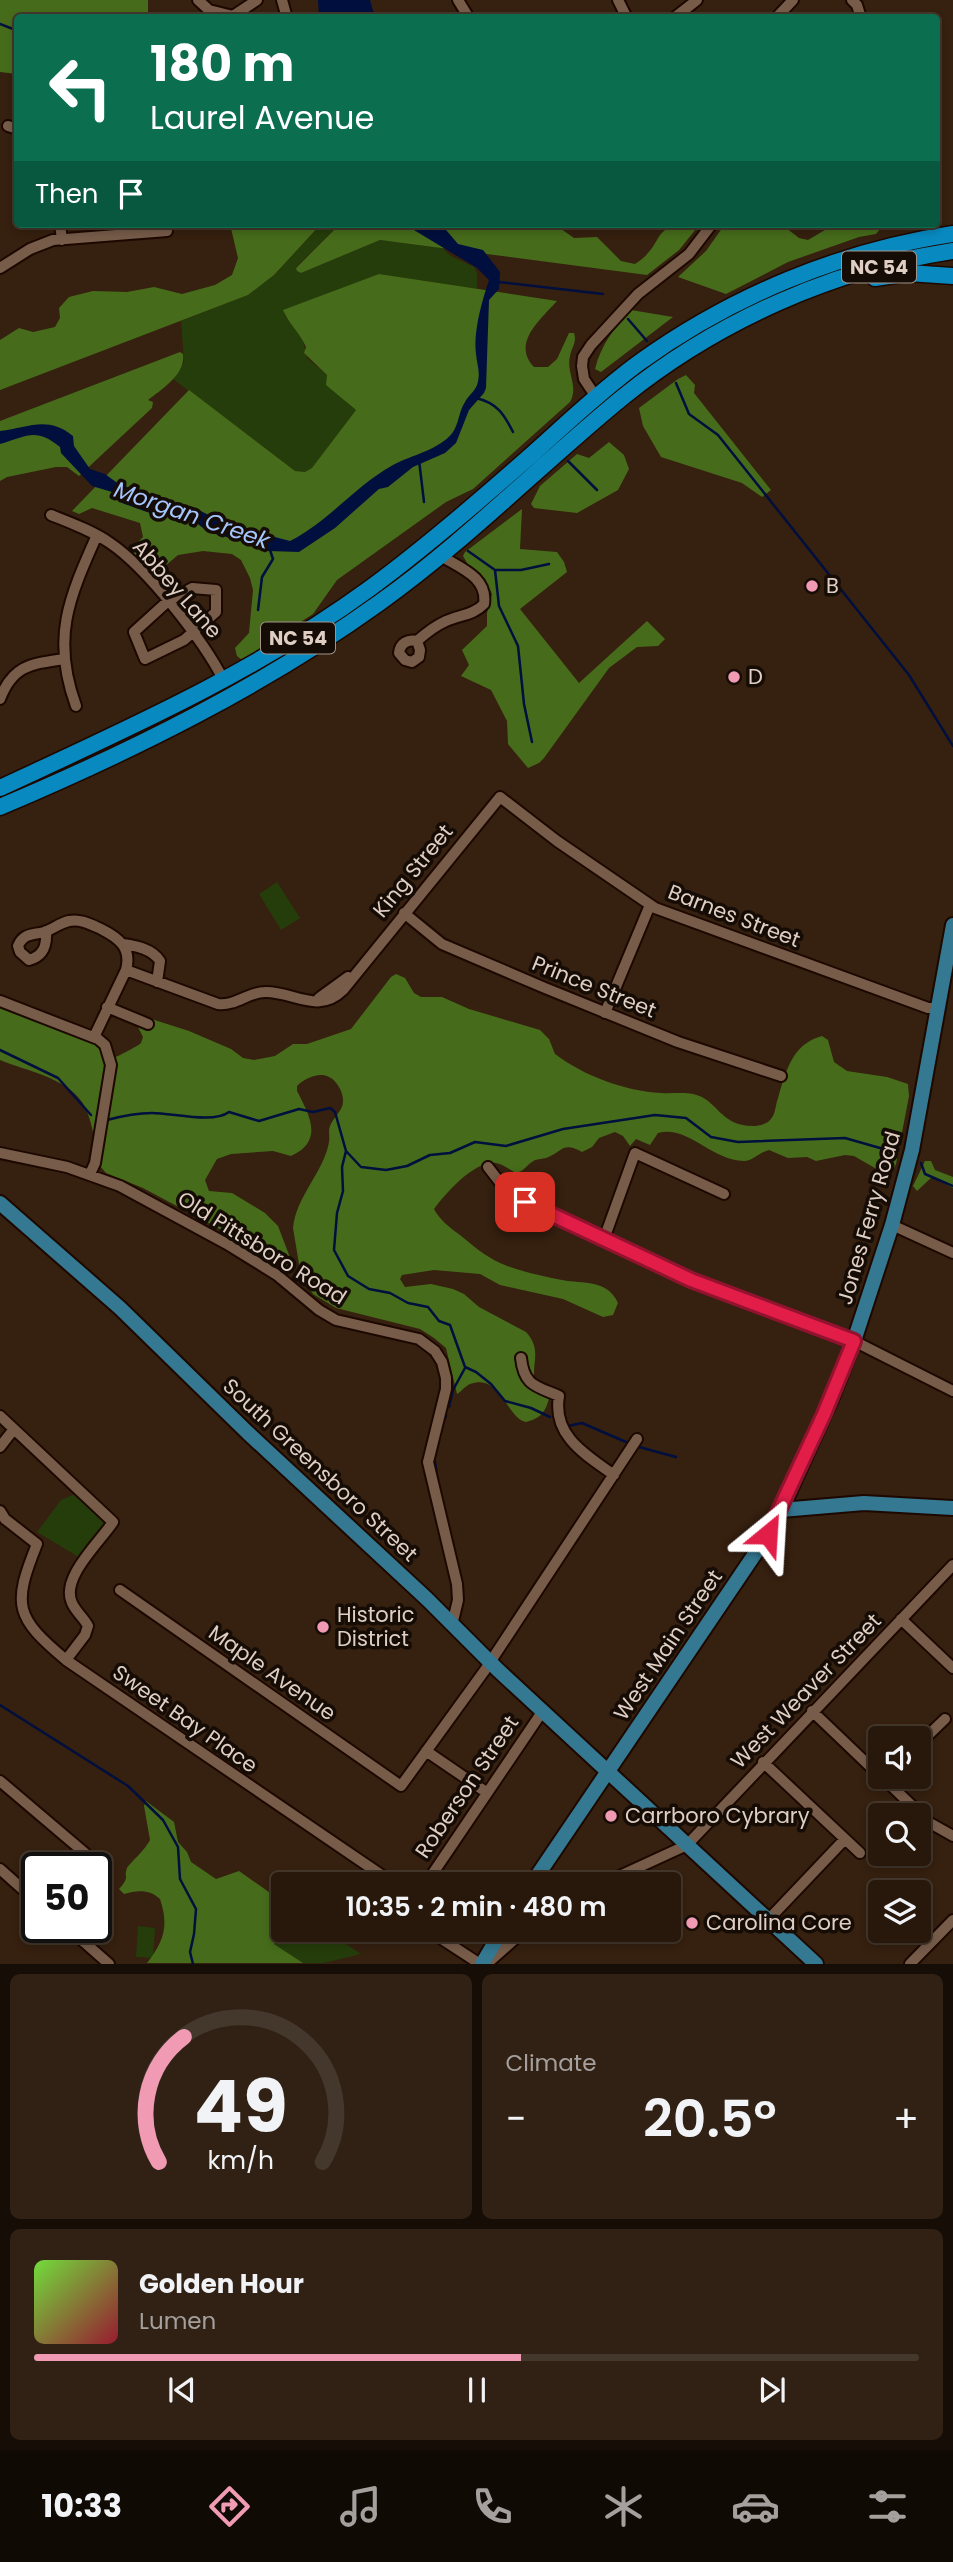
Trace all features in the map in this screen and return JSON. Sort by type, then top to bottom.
[{"type":"highway","points":[[873,251],[884,242],[953,225]]},
{"type":"highway","name":"NC 54","points":[[0,788],[131,728],[224,681],[338,611],[435,538],[596,397],[684,333],[743,300],[828,264],[873,251],[953,234]]},
{"type":"highway","name":"NC 54","points":[[0,807],[239,693],[342,629],[442,556],[604,414],[652,375],[693,347],[761,310],[807,291],[875,268],[953,251]]},
{"type":"highway","points":[[807,291],[827,290],[866,279],[908,273],[953,276]]},
{"type":"highway","points":[[604,414],[607,401],[634,375],[638,364]]},
{"type":"highway","points":[[570,443],[571,433],[594,408],[596,397]]},
{"type":"highway","points":[[239,693],[250,677],[309,638],[338,611]]},
{"type":"highway","points":[[153,736],[216,695],[221,691],[224,681]]},
{"type":"highway","points":[[0,782],[35,771]]},
{"type":"highway","points":[[0,814],[30,794]]},
{"type":"main road","name":"Jones Ferry Road","points":[[781,1510],[854,1341],[892,1225],[912,1150],[953,925]]},
{"type":"main road","name":"South Greensboro Street","points":[[0,1203],[120,1308],[490,1663],[816,1964]]},
{"type":"main road","points":[[781,1510],[864,1503],[953,1508]]},
{"type":"main road","name":"West Main Street","points":[[540,1872],[757,1552],[781,1510]]},
{"type":"main road","points":[[482,1964],[495,1942]]},
{"type":"street","points":[[198,0],[209,10],[223,14]]},
{"type":"street","points":[[238,14],[257,0]]},
{"type":"street","points":[[780,14],[793,0]]},
{"type":"street","points":[[60,228],[62,240]]},
{"type":"street","points":[[596,397],[584,379],[582,366],[583,358],[591,345],[638,293],[689,254],[709,228]]},
{"type":"street","points":[[0,268],[30,249],[53,240],[167,231]]},
{"type":"street","name":"Abbey Lane","points":[[51,515],[97,535],[122,552],[193,632],[224,681]]},
{"type":"street","points":[[76,706],[64,659],[68,605],[97,535]]},
{"type":"street","points":[[417,641],[431,629],[475,611],[484,604],[485,596],[481,583],[442,556]]},
{"type":"street","points":[[192,588],[216,590],[216,612],[184,640],[145,659],[134,632],[167,602],[192,588]]},
{"type":"street","points":[[0,699],[9,679],[19,670],[64,659]]},
{"type":"street","name":"Barnes Street","points":[[500,797],[557,841],[650,905],[922,1006],[938,1009]]},
{"type":"street","name":"King Street","points":[[157,982],[218,1004],[234,1003],[265,992],[313,1002],[357,971],[500,797]]},
{"type":"street","points":[[605,1013],[650,905]]},
{"type":"street","name":"Prince Street","points":[[404,913],[442,944],[678,1042],[781,1076]]},
{"type":"street","points":[[46,931],[62,923],[78,921],[113,935],[123,944],[127,955],[126,970],[93,1037]]},
{"type":"street","points":[[123,944],[138,946],[155,953],[160,961],[157,982],[126,970]]},
{"type":"street","points":[[0,1001],[93,1037],[105,1045],[111,1065],[90,1174]]},
{"type":"street","points":[[107,1007],[148,1024]]},
{"type":"street","name":"Old Pittsboro Road","points":[[0,1153],[90,1174],[120,1186],[227,1244],[276,1275],[326,1315],[336,1320],[411,1336],[435,1351],[445,1370],[446,1389],[428,1462],[457,1584],[458,1600],[452,1625]]},
{"type":"street","points":[[604,1238],[635,1153],[724,1194]]},
{"type":"street","points":[[488,1167],[508,1193],[691,1280],[854,1341],[953,1391]]},
{"type":"street","points":[[892,1225],[953,1253]]},
{"type":"street","points":[[521,1359],[524,1377],[559,1396],[557,1412],[566,1435],[614,1475]]},
{"type":"street","points":[[0,1416],[113,1522],[79,1567],[70,1586],[71,1601],[88,1626],[85,1635],[66,1660]]},
{"type":"street","points":[[0,1447],[13,1429]]},
{"type":"street","points":[[486,1792],[426,1751],[490,1663],[638,1439]]},
{"type":"street","name":"Sweet Bay Place","points":[[0,1511],[5,1519],[37,1544],[22,1583],[25,1617],[36,1635],[66,1660],[377,1872]]},
{"type":"street","name":"West Weaver Street","points":[[687,1845],[953,1565]]},
{"type":"street","name":"Maple Avenue","points":[[120,1590],[401,1786],[426,1751]]},
{"type":"street","points":[[901,1619],[953,1668]]},
{"type":"street","points":[[812,1711],[868,1763]]},
{"type":"street","name":"Roberson Street","points":[[434,1872],[542,1712]]},
{"type":"street","points":[[931,1732],[945,1719]]},
{"type":"street","points":[[763,1762],[860,1853]]},
{"type":"street","points":[[0,1781],[86,1852]]},
{"type":"street","points":[[895,1789],[930,1824],[953,1836]]},
{"type":"street","points":[[769,1919],[845,1839]]},
{"type":"street","points":[[628,1872],[687,1845]]},
{"type":"street","points":[[0,1869],[21,1888]]},
{"type":"street","points":[[910,1964],[953,1920]]},
{"type":"street","points":[[447,1942],[482,1964],[490,1961],[511,1942]]},
{"type":"street","points":[[85,1943],[109,1964]]},
{"type":"green space","points":[[0,0],[148,0],[148,14],[14,14],[14,74],[0,72]]},
{"type":"green space","points":[[231,228],[317,228],[274,275],[248,295],[0,390],[0,340],[19,328],[33,332],[55,327],[60,318],[59,308],[69,297],[93,291],[127,292],[154,287],[182,294],[215,285],[232,275],[238,258]]},
{"type":"green space","points":[[317,228],[336,228],[296,267],[301,273],[380,240],[442,248],[451,256],[474,267],[477,273],[477,289],[379,274],[285,315],[302,336],[307,358],[327,375],[348,404],[356,410],[313,468],[305,472],[295,471],[173,379],[184,362],[181,321],[248,295],[274,275]]},
{"type":"green space","points":[[336,228],[560,228],[574,238],[597,237],[621,261],[635,264],[646,256],[664,231],[670,228],[697,228],[679,250],[647,275],[380,240],[301,273],[296,268]]},
{"type":"green space","points":[[722,228],[786,228],[799,238],[808,240],[828,228],[880,229],[876,234],[859,237],[788,262],[726,294],[678,277],[706,251]]},
{"type":"green space","points":[[379,274],[557,301],[531,332],[526,349],[534,367],[548,367],[557,359],[569,333],[574,333],[575,342],[569,362],[573,385],[570,402],[473,489],[446,502],[337,580],[313,614],[242,660],[237,656],[235,648],[249,633],[253,590],[241,560],[232,554],[203,551],[178,555],[158,572],[140,561],[131,550],[143,537],[140,523],[92,508],[79,514],[72,511],[189,390],[295,471],[305,472],[312,468],[356,410],[326,385],[327,375],[304,353],[306,347],[283,310]]},
{"type":"green space","points":[[631,310],[673,317],[601,372],[595,369],[609,337]]},
{"type":"green space","points":[[180,352],[183,354],[181,368],[166,386],[148,400],[153,402],[152,408],[79,476],[67,467],[56,467],[7,477],[0,481],[0,421]]},
{"type":"green space","points":[[686,375],[695,385],[694,393],[771,490],[762,497],[742,483],[661,457],[643,426],[639,408]]},
{"type":"green space","points":[[609,442],[624,455],[629,469],[618,490],[577,513],[534,508],[531,504],[540,486],[577,454],[589,458]]},
{"type":"green space","points":[[522,509],[520,549],[557,552],[567,572],[520,609],[579,683],[647,621],[665,639],[658,646],[637,647],[609,668],[544,758],[528,768],[508,744],[507,721],[491,690],[461,676],[469,665],[462,650],[487,626],[492,594],[484,578],[470,568],[463,556]]},
{"type":"green space","points":[[277,882],[300,918],[281,930],[259,894]]},
{"type":"green space","points":[[396,974],[405,978],[414,993],[421,997],[442,997],[469,1009],[540,1030],[549,1039],[555,1054],[592,1075],[619,1086],[647,1092],[693,1094],[708,1101],[733,1122],[742,1125],[759,1126],[771,1120],[792,1060],[804,1045],[822,1036],[828,1040],[834,1062],[847,1071],[887,1077],[908,1084],[909,1096],[896,1164],[893,1171],[887,1175],[854,1156],[845,1155],[816,1161],[807,1157],[788,1158],[769,1150],[744,1161],[720,1155],[679,1134],[658,1133],[650,1145],[636,1139],[630,1146],[623,1136],[615,1132],[599,1138],[592,1147],[582,1152],[566,1147],[552,1156],[535,1160],[516,1173],[496,1163],[488,1163],[470,1172],[434,1209],[449,1226],[500,1263],[538,1275],[601,1286],[613,1295],[618,1303],[613,1315],[603,1317],[563,1299],[500,1285],[480,1274],[434,1270],[402,1275],[400,1279],[405,1287],[431,1284],[453,1289],[464,1294],[479,1307],[526,1332],[535,1349],[534,1378],[550,1395],[542,1413],[526,1422],[513,1413],[497,1390],[489,1385],[481,1382],[470,1384],[457,1394],[446,1348],[434,1338],[420,1329],[336,1308],[313,1294],[304,1279],[293,1228],[299,1205],[326,1153],[330,1126],[343,1105],[340,1088],[330,1077],[314,1076],[297,1086],[311,1127],[308,1143],[301,1150],[291,1156],[273,1151],[231,1154],[217,1159],[205,1180],[209,1191],[232,1193],[265,1213],[278,1226],[291,1260],[288,1267],[282,1269],[231,1235],[143,1188],[106,1173],[100,1166],[89,1116],[75,1093],[44,1076],[0,1060],[0,1005],[97,1045],[113,1058],[141,1043],[143,1037],[136,1023],[142,1016],[189,1031],[231,1049],[243,1058],[254,1060],[275,1056],[293,1044],[307,1044],[351,1029]]},
{"type":"green space","points":[[925,1161],[931,1161],[935,1170],[953,1177],[953,1188],[932,1177],[917,1191],[913,1186]]},
{"type":"green space","points":[[78,1493],[111,1524],[82,1559],[37,1532],[61,1500]]},
{"type":"green space","points":[[146,1801],[174,1822],[178,1842],[191,1862],[216,1879],[239,1871],[271,1894],[271,1942],[275,1942],[274,1944],[303,1963],[147,1963],[163,1933],[164,1917],[160,1899],[148,1892],[124,1894],[119,1889],[126,1879],[127,1868],[150,1840],[144,1806]]},
{"type":"green space","points":[[138,1926],[155,1928],[153,1958],[136,1957]]},
{"type":"green space","points":[[343,1942],[361,1954],[324,1963],[303,1963],[274,1944]]},
{"type":"water","points":[[318,0],[370,0],[373,11],[377,14],[319,14]]},
{"type":"water","name":"Morgan Creek","points":[[411,228],[444,228],[458,244],[483,250],[500,272],[499,289],[489,300],[486,388],[469,410],[456,443],[445,453],[413,467],[388,487],[379,489],[335,528],[299,552],[268,551],[260,546],[208,532],[184,513],[161,517],[122,503],[112,492],[92,486],[61,453],[60,447],[44,437],[31,435],[0,444],[0,431],[37,424],[55,426],[73,436],[74,446],[90,469],[105,474],[116,482],[165,504],[193,507],[226,524],[290,541],[317,524],[379,474],[400,461],[433,448],[453,432],[463,406],[478,381],[477,326],[489,280],[477,268]]},
{"type":"waterway","points":[[0,24],[14,29]]},
{"type":"waterway","points":[[499,282],[603,294]]},
{"type":"waterway","points":[[628,319],[647,341]]},
{"type":"waterway","points":[[676,383],[689,414],[718,435],[909,675],[953,746]]},
{"type":"waterway","points":[[476,398],[499,410],[513,432]]},
{"type":"waterway","points":[[419,460],[424,502]]},
{"type":"waterway","points":[[568,461],[597,490]]},
{"type":"waterway","name":"Morgan Creek","points":[[258,610],[262,577],[273,559],[270,550]]},
{"type":"waterway","points":[[468,551],[495,570],[499,606],[518,646],[524,704],[532,742]]},
{"type":"waterway","points":[[495,570],[521,570],[549,564]]},
{"type":"waterway","points":[[0,1050],[58,1078],[91,1115]]},
{"type":"waterway","points":[[107,1120],[146,1113],[203,1118],[229,1112],[259,1121],[299,1109],[313,1112],[330,1108],[335,1112],[346,1151],[361,1167],[386,1170],[407,1166],[430,1155],[450,1153],[475,1142],[506,1146],[563,1129],[655,1115],[686,1118],[711,1137],[738,1142],[845,1138],[894,1152]]},
{"type":"waterway","points":[[346,1151],[334,1250],[348,1276],[369,1289],[390,1293],[408,1303],[428,1307],[439,1321],[450,1325],[465,1367],[491,1384],[505,1401],[531,1408],[550,1417]]},
{"type":"waterway","points":[[921,1163],[925,1174],[953,1186]]},
{"type":"waterway","points":[[449,1407],[453,1390],[465,1368]]},
{"type":"waterway","points":[[444,1420],[446,1416]]},
{"type":"waterway","points":[[568,1426],[582,1423],[626,1442]]},
{"type":"waterway","points":[[639,1447],[676,1457]]},
{"type":"waterway","points":[[434,1455],[437,1476]]},
{"type":"waterway","points":[[0,1705],[128,1786],[163,1820],[178,1847],[180,1879],[196,1909],[190,1952],[193,1964]]},
{"type":"place","name":"B","points":[[812,586]]},
{"type":"place","name":"D","points":[[734,677]]},
{"type":"place","name":"Historic District","points":[[323,1627]]},
{"type":"place","name":"Carrboro Cybrary","points":[[611,1816]]},
{"type":"place","name":"Carolina Core","points":[[692,1923]]},
{"type":"route","points":[[525,1202],[691,1280],[854,1341],[824,1414],[768,1534]]}]
